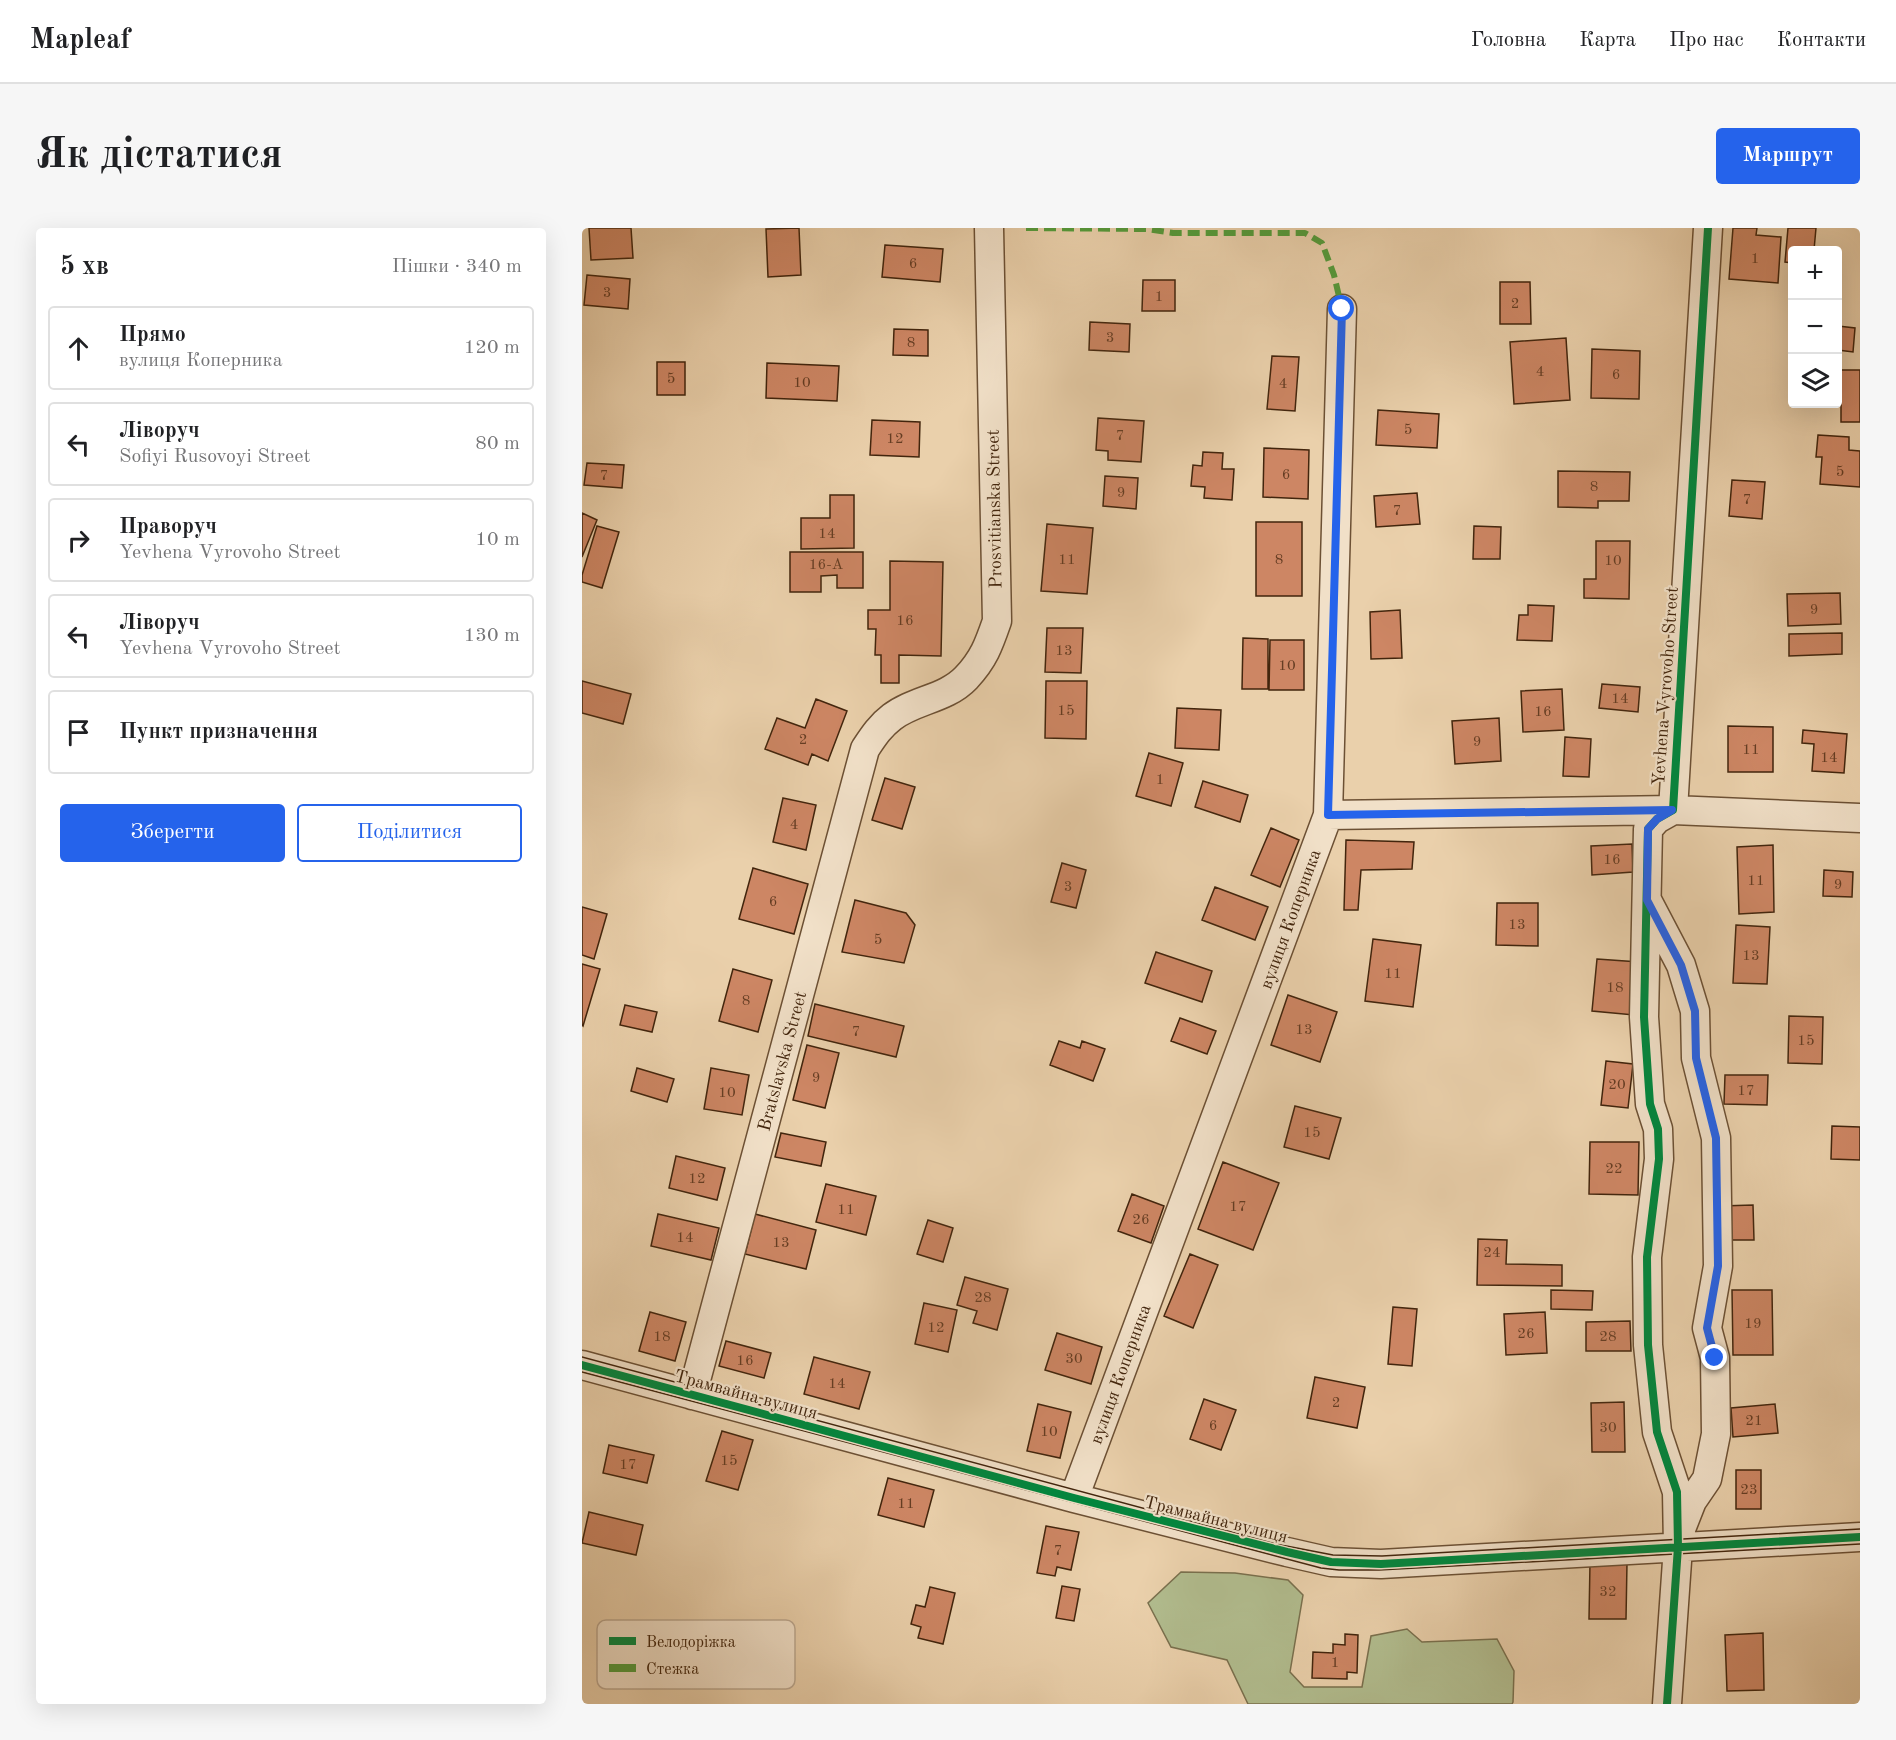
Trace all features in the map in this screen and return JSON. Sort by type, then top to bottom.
[{"type":"street","name":"Prosvitianska Street","points":[[877,730],[894,716],[937,698],[965,679],[986,653],[997,621],[989,228]]},
{"type":"street","name":"Yevhena Vyrovoho Street","points":[[1667,1704],[1678,1542],[1677,1492],[1657,1432],[1648,1345],[1647,1257],[1659,1159],[1658,1130],[1650,1104],[1644,1017],[1648,829],[1657,819],[1672,810],[1708,228]]},
{"type":"street","name":"вулиця Коперника","points":[[1074,1498],[1328,815],[1342,309]]},
{"type":"street","name":"Bratslavska Street","points":[[692,1395],[865,749],[877,730]]},
{"type":"street","points":[[1328,815],[1672,810],[1860,818]]},
{"type":"street","name":"Yevhena Vyrovoho Street","points":[[1647,900],[1681,965],[1695,1011],[1696,1058],[1716,1138],[1718,1266],[1707,1328],[1715,1358],[1716,1434],[1707,1479],[1692,1501],[1678,1542]]},
{"type":"street","name":"Трамвайна вулиця","points":[[582,1365],[1074,1498],[1331,1562],[1382,1564],[1678,1542],[1860,1537]]},
{"type":"green space","points":[[1181,1572],[1235,1573],[1288,1580],[1303,1595],[1290,1672],[1304,1687],[1362,1687],[1371,1636],[1407,1629],[1422,1642],[1497,1639],[1514,1671],[1513,1702],[1512,1704],[1248,1704],[1227,1660],[1171,1647],[1148,1603]]},
{"type":"building","points":[[589,228],[631,228],[633,258],[591,260]]},
{"type":"building","points":[[799,228],[801,275],[768,277],[766,229]]},
{"type":"building","points":[[1733,228],[1757,228],[1756,235],[1781,237],[1778,283],[1729,279]]},
{"type":"building","points":[[1788,228],[1816,228],[1814,246],[1788,246],[1788,262],[1785,262]]},
{"type":"building","points":[[885,245],[943,249],[940,282],[882,277]]},
{"type":"building","points":[[587,275],[630,279],[628,309],[584,305]]},
{"type":"building","points":[[1143,280],[1175,280],[1175,311],[1142,311]]},
{"type":"building","points":[[1500,282],[1530,282],[1531,324],[1500,324]]},
{"type":"building","points":[[1090,322],[1130,324],[1129,352],[1089,350]]},
{"type":"building","points":[[1842,326],[1855,328],[1853,352],[1842,351]]},
{"type":"building","points":[[894,329],[928,330],[928,356],[893,355]]},
{"type":"building","points":[[1566,338],[1570,400],[1514,404],[1510,342]]},
{"type":"building","points":[[1592,349],[1640,351],[1639,399],[1591,398]]},
{"type":"building","points":[[1272,356],[1299,357],[1295,411],[1267,409]]},
{"type":"building","points":[[657,362],[685,362],[685,395],[657,395]]},
{"type":"building","points":[[767,363],[839,366],[837,401],[766,398]]},
{"type":"building","points":[[1842,370],[1860,370],[1860,422],[1841,422]]},
{"type":"building","points":[[1378,410],[1439,414],[1437,448],[1376,445]]},
{"type":"building","points":[[1098,418],[1144,421],[1141,462],[1108,460],[1108,451],[1096,450]]},
{"type":"building","points":[[872,420],[920,422],[919,457],[870,455]]},
{"type":"building","points":[[1818,435],[1849,437],[1849,450],[1860,451],[1860,487],[1820,484],[1822,457],[1816,457]]},
{"type":"building","points":[[1264,448],[1309,450],[1308,499],[1263,497]]},
{"type":"building","points":[[1203,452],[1223,453],[1222,469],[1234,469],[1232,500],[1204,498],[1205,487],[1191,486],[1193,465],[1202,466]]},
{"type":"building","points":[[587,463],[624,465],[622,488],[584,485]]},
{"type":"building","points":[[1558,471],[1630,472],[1629,501],[1598,501],[1598,508],[1558,507]]},
{"type":"building","points":[[1105,476],[1138,478],[1136,509],[1103,506]]},
{"type":"building","points":[[1732,480],[1765,482],[1762,519],[1729,516]]},
{"type":"building","points":[[1417,493],[1420,524],[1376,527],[1374,496]]},
{"type":"building","points":[[830,495],[854,495],[854,548],[801,549],[801,518],[830,518]]},
{"type":"building","points":[[582,513],[597,520],[582,557]]},
{"type":"building","points":[[1256,522],[1302,522],[1302,596],[1256,596]]},
{"type":"building","points":[[1047,524],[1093,528],[1087,594],[1041,591]]},
{"type":"building","points":[[597,526],[619,532],[602,588],[582,582],[582,575]]},
{"type":"building","points":[[1474,526],[1501,527],[1500,559],[1473,559]]},
{"type":"building","points":[[1596,541],[1630,541],[1629,599],[1584,598],[1584,579],[1596,579]]},
{"type":"building","points":[[790,552],[863,552],[863,588],[837,588],[837,575],[821,576],[821,592],[790,592]]},
{"type":"building","points":[[890,561],[943,562],[941,656],[899,655],[899,683],[881,683],[881,655],[875,655],[876,629],[868,629],[868,610],[890,610]]},
{"type":"building","points":[[1840,593],[1841,624],[1788,626],[1787,594]]},
{"type":"building","points":[[1528,605],[1554,606],[1552,641],[1517,640],[1519,615],[1528,615]]},
{"type":"building","points":[[1400,610],[1402,658],[1371,659],[1370,612]]},
{"type":"building","points":[[1047,628],[1083,628],[1081,673],[1045,672]]},
{"type":"building","points":[[1842,633],[1842,654],[1789,656],[1789,634]]},
{"type":"building","points":[[1243,638],[1268,639],[1268,689],[1242,689]]},
{"type":"building","points":[[1270,640],[1304,640],[1304,690],[1269,690]]},
{"type":"building","points":[[582,681],[631,694],[623,724],[582,713]]},
{"type":"building","points":[[1046,681],[1087,681],[1086,739],[1045,738]]},
{"type":"building","points":[[1602,684],[1640,687],[1638,712],[1599,708]]},
{"type":"building","points":[[1562,689],[1564,730],[1523,732],[1521,691]]},
{"type":"building","points":[[816,699],[847,711],[828,761],[812,754],[808,765],[765,749],[777,718],[805,728]]},
{"type":"building","points":[[1177,708],[1221,710],[1219,750],[1175,748]]},
{"type":"building","points":[[1499,718],[1501,761],[1455,764],[1452,721]]},
{"type":"building","points":[[1728,726],[1773,727],[1773,772],[1728,772]]},
{"type":"building","points":[[1803,730],[1847,734],[1844,773],[1812,771],[1814,744],[1802,743]]},
{"type":"building","points":[[1565,737],[1591,739],[1589,777],[1563,776]]},
{"type":"building","points":[[1149,753],[1183,763],[1171,806],[1136,796]]},
{"type":"building","points":[[885,778],[915,787],[902,829],[872,820]]},
{"type":"building","points":[[1203,781],[1248,795],[1240,822],[1195,807]]},
{"type":"building","points":[[783,798],[816,805],[806,850],[773,842]]},
{"type":"building","points":[[1271,828],[1299,840],[1280,887],[1251,875]]},
{"type":"building","points":[[1346,840],[1414,842],[1412,869],[1361,870],[1358,910],[1344,910]]},
{"type":"building","points":[[1632,844],[1633,872],[1592,875],[1591,846]]},
{"type":"building","points":[[1773,845],[1774,912],[1739,914],[1737,847]]},
{"type":"building","points":[[1062,863],[1086,870],[1076,908],[1051,902]]},
{"type":"building","points":[[753,868],[808,884],[794,934],[739,919]]},
{"type":"building","points":[[1824,870],[1853,872],[1852,897],[1823,896]]},
{"type":"building","points":[[1215,887],[1268,907],[1255,940],[1202,920]]},
{"type":"building","points":[[855,900],[906,913],[915,925],[904,963],[842,952]]},
{"type":"building","points":[[1497,903],[1538,903],[1538,946],[1496,945]]},
{"type":"building","points":[[582,907],[607,914],[594,959],[582,955]]},
{"type":"building","points":[[1736,925],[1770,927],[1767,984],[1733,983]]},
{"type":"building","points":[[1373,939],[1421,945],[1413,1007],[1365,1001]]},
{"type":"building","points":[[1156,952],[1212,971],[1202,1002],[1145,983]]},
{"type":"building","points":[[1597,959],[1639,962],[1634,1015],[1592,1011]]},
{"type":"building","points":[[582,964],[600,969],[583,1026],[582,1025]]},
{"type":"building","points":[[733,969],[772,980],[758,1032],[719,1021]]},
{"type":"building","points":[[1288,995],[1337,1012],[1320,1062],[1271,1045]]},
{"type":"building","points":[[815,1004],[904,1026],[896,1057],[808,1036]]},
{"type":"building","points":[[625,1005],[657,1012],[652,1032],[620,1025]]},
{"type":"building","points":[[1789,1016],[1823,1017],[1822,1064],[1788,1063]]},
{"type":"building","points":[[1180,1018],[1216,1031],[1207,1054],[1171,1041]]},
{"type":"building","points":[[1059,1041],[1080,1048],[1082,1041],[1105,1049],[1093,1081],[1050,1065]]},
{"type":"building","points":[[807,1045],[839,1053],[825,1108],[793,1100]]},
{"type":"building","points":[[1606,1061],[1633,1064],[1628,1108],[1601,1105]]},
{"type":"building","points":[[637,1068],[674,1079],[667,1102],[631,1091]]},
{"type":"building","points":[[711,1068],[749,1075],[742,1115],[704,1109]]},
{"type":"building","points":[[1725,1075],[1768,1075],[1767,1105],[1724,1104]]},
{"type":"building","points":[[1295,1106],[1341,1118],[1329,1159],[1284,1147]]},
{"type":"building","points":[[1832,1126],[1860,1127],[1860,1160],[1831,1159]]},
{"type":"building","points":[[781,1133],[826,1142],[821,1166],[775,1157]]},
{"type":"building","points":[[1590,1142],[1639,1142],[1638,1195],[1589,1194]]},
{"type":"building","points":[[676,1156],[725,1168],[717,1200],[669,1188]]},
{"type":"building","points":[[1223,1162],[1279,1183],[1253,1250],[1198,1229]]},
{"type":"building","points":[[826,1184],[876,1196],[866,1235],[816,1222]]},
{"type":"building","points":[[1132,1194],[1164,1206],[1151,1243],[1118,1231]]},
{"type":"building","points":[[1753,1205],[1754,1240],[1721,1240],[1721,1206]]},
{"type":"building","points":[[658,1214],[719,1228],[711,1260],[651,1246]]},
{"type":"building","points":[[755,1214],[816,1230],[806,1269],[745,1254]]},
{"type":"building","points":[[928,1220],[953,1228],[943,1262],[917,1254]]},
{"type":"building","points":[[1478,1239],[1507,1240],[1506,1264],[1562,1265],[1562,1286],[1477,1285]]},
{"type":"building","points":[[1190,1254],[1218,1265],[1193,1328],[1164,1316]]},
{"type":"building","points":[[965,1277],[1008,1289],[997,1330],[973,1323],[977,1311],[957,1305]]},
{"type":"building","points":[[1551,1290],[1593,1291],[1592,1310],[1551,1309]]},
{"type":"building","points":[[1732,1290],[1772,1290],[1773,1355],[1733,1355]]},
{"type":"building","points":[[924,1303],[957,1310],[948,1352],[915,1344]]},
{"type":"building","points":[[1393,1307],[1417,1309],[1412,1366],[1388,1364]]},
{"type":"building","points":[[650,1312],[686,1322],[675,1361],[639,1351]]},
{"type":"building","points":[[1545,1312],[1547,1353],[1506,1355],[1504,1314]]},
{"type":"building","points":[[1630,1321],[1631,1351],[1586,1351],[1586,1322]]},
{"type":"building","points":[[1057,1333],[1102,1347],[1091,1384],[1045,1370]]},
{"type":"building","points":[[726,1341],[771,1353],[764,1378],[719,1366]]},
{"type":"building","points":[[814,1357],[870,1372],[859,1409],[804,1394]]},
{"type":"building","points":[[1315,1377],[1365,1387],[1357,1428],[1307,1418]]},
{"type":"building","points":[[1204,1399],[1236,1410],[1221,1450],[1190,1439]]},
{"type":"building","points":[[1624,1402],[1625,1452],[1592,1452],[1591,1403]]},
{"type":"building","points":[[1038,1404],[1071,1412],[1060,1458],[1027,1451]]},
{"type":"building","points":[[1775,1404],[1778,1433],[1733,1437],[1731,1408]]},
{"type":"building","points":[[722,1431],[753,1440],[738,1490],[706,1481]]},
{"type":"building","points":[[609,1445],[654,1455],[647,1483],[603,1473]]},
{"type":"building","points":[[1736,1470],[1761,1470],[1761,1509],[1736,1509]]},
{"type":"building","points":[[888,1478],[934,1490],[924,1527],[878,1515]]},
{"type":"building","points":[[589,1512],[643,1525],[636,1555],[582,1543]]},
{"type":"building","points":[[1046,1526],[1079,1532],[1071,1570],[1057,1567],[1055,1576],[1037,1573]]},
{"type":"building","points":[[1590,1563],[1627,1563],[1626,1619],[1589,1619]]},
{"type":"building","points":[[1062,1586],[1080,1589],[1074,1621],[1056,1618]]},
{"type":"building","points":[[930,1587],[955,1593],[943,1644],[918,1638],[921,1627],[911,1624],[916,1605],[925,1607]]},
{"type":"building","points":[[1763,1633],[1764,1690],[1727,1691],[1725,1635]]},
{"type":"building","points":[[1345,1634],[1358,1635],[1357,1673],[1347,1672],[1347,1679],[1312,1678],[1313,1652],[1333,1653],[1333,1644],[1345,1645]]},
{"type":"tram line","points":[[582,1357],[1276,1544],[1333,1555],[1382,1556],[1860,1529]]},
{"type":"tram line","points":[[582,1372],[1321,1568],[1379,1570],[1860,1544]]},
{"type":"marked path","points":[[1026,228],[1147,229],[1173,233],[1305,233],[1322,243],[1334,275],[1342,309]]},
{"type":"cycle path","points":[[1667,1704],[1678,1547],[1677,1492],[1657,1432],[1648,1345],[1647,1257],[1659,1159],[1658,1129],[1650,1104],[1644,1017],[1648,829],[1657,819],[1673,810],[1708,228]]},
{"type":"cycle path","points":[[582,1365],[1074,1498],[1331,1562],[1381,1564],[1860,1537]]},
{"type":"route","points":[[1342,309],[1328,815],[1672,810],[1657,819],[1648,829],[1647,900],[1681,965],[1695,1011],[1696,1058],[1716,1138],[1718,1266],[1707,1328],[1715,1358]]}]
